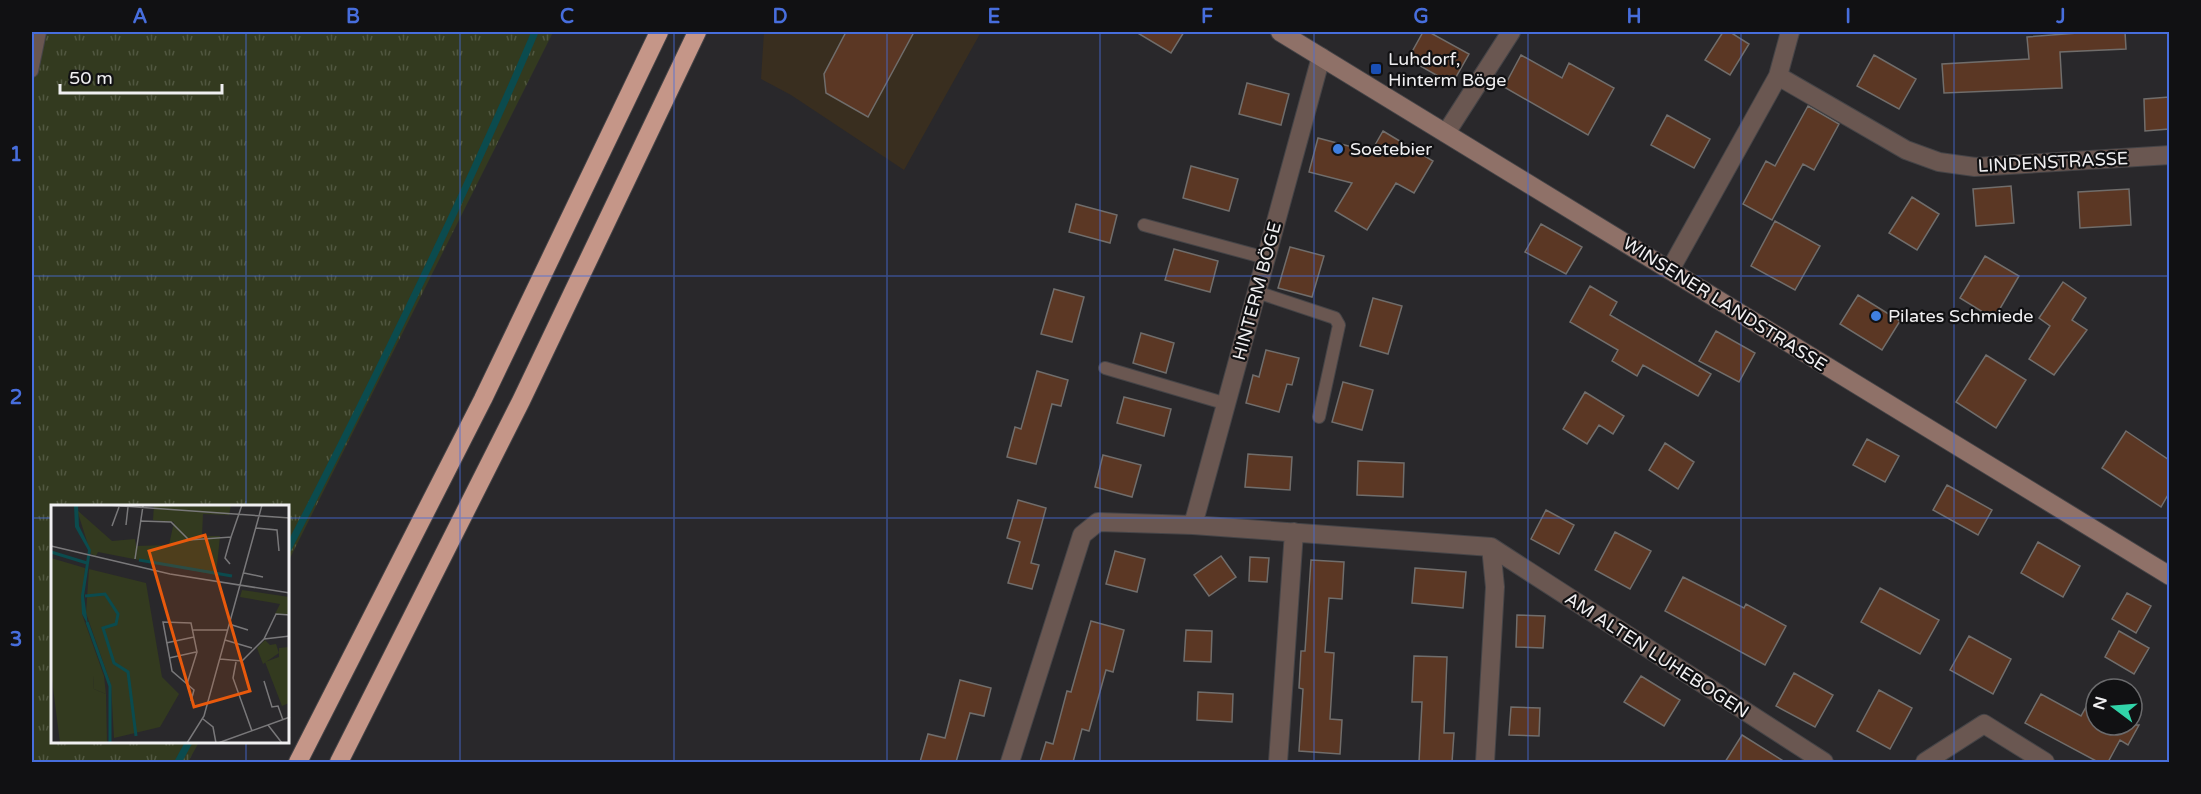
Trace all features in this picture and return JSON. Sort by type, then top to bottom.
[{"type":"highway","points":[[298,762],[478,409],[658,32]]},
{"type":"highway","points":[[339,762],[521,401],[697,32]]},
{"type":"main road","name":"WINSENER LANDSTRASSE","points":[[1280,32],[2169,576]]},
{"type":"street","points":[[1446,133],[1511,32]]},
{"type":"street","points":[[1670,270],[1778,76],[1790,32]]},
{"type":"street","name":"HINTERM BÖGE","points":[[1193,525],[1321,57]]},
{"type":"street","name":"LINDENSTRASSE","points":[[1778,76],[1906,150],[1939,162],[1975,167],[2169,155]]},
{"type":"street","name":"AM ALTEN LUHEBOGEN","points":[[1010,762],[1082,535],[1098,522],[1193,525],[1491,547],[1824,762]]},
{"type":"street","points":[[1278,762],[1294,532]]},
{"type":"street","points":[[1485,762],[1495,587],[1491,547]]},
{"type":"street","points":[[1925,762],[1984,724],[2045,762]]},
{"type":"lane","points":[[32,71],[40,32]]},
{"type":"lane","points":[[1144,225],[1266,258]]},
{"type":"lane","points":[[1257,292],[1335,318],[1339,325],[1319,417]]},
{"type":"lane","points":[[1105,368],[1227,404]]},
{"type":"shaded area","points":[[764,32],[981,32],[904,170],[791,95],[761,79]]},
{"type":"green space","points":[[32,32],[553,32],[290,558],[290,505],[51,505],[51,743],[198,743],[188,762],[32,762]]},
{"type":"building","points":[[846,32],[914,32],[868,117],[826,93],[824,74]]},
{"type":"building","points":[[1136,32],[1184,32],[1171,53]]},
{"type":"building","points":[[1423,32],[1429,32],[1469,54],[1452,84],[1408,59]]},
{"type":"building","points":[[1723,32],[1730,32],[1749,44],[1730,75],[1705,60]]},
{"type":"building","points":[[2125,32],[2126,49],[2060,52],[2062,88],[1944,93],[1942,64],[2029,59],[2027,37]]},
{"type":"building","points":[[1521,55],[1562,78],[1569,63],[1614,88],[1588,135],[1504,87]]},
{"type":"building","points":[[1874,55],[1916,79],[1899,109],[1857,86]]},
{"type":"building","points":[[1247,83],[1289,94],[1281,125],[1239,114]]},
{"type":"building","points":[[2169,97],[2169,129],[2145,131],[2144,99]]},
{"type":"building","points":[[1808,106],[1839,124],[1814,170],[1803,164],[1772,220],[1743,204],[1766,161],[1775,166]]},
{"type":"building","points":[[1667,115],[1710,139],[1694,168],[1651,145]]},
{"type":"building","points":[[1383,131],[1433,161],[1414,193],[1396,183],[1367,230],[1335,211],[1352,183],[1309,172],[1318,138],[1371,152]]},
{"type":"building","points":[[1191,166],[1238,179],[1229,211],[1183,198]]},
{"type":"building","points":[[2011,186],[2014,223],[1976,226],[1973,189]]},
{"type":"building","points":[[2129,189],[2131,225],[2080,228],[2078,192]]},
{"type":"building","points":[[1912,197],[1939,214],[1917,250],[1889,233]]},
{"type":"building","points":[[1076,204],[1117,215],[1110,243],[1069,232]]},
{"type":"building","points":[[1775,221],[1820,246],[1795,290],[1751,266]]},
{"type":"building","points":[[1541,224],[1582,247],[1566,274],[1525,252]]},
{"type":"building","points":[[1290,247],[1324,256],[1312,297],[1278,288]]},
{"type":"building","points":[[1174,249],[1218,261],[1210,292],[1165,280]]},
{"type":"building","points":[[1985,256],[2019,276],[1994,319],[1960,298]]},
{"type":"building","points":[[2063,282],[2086,298],[2072,320],[2087,330],[2054,375],[2029,359],[2050,326],[2039,318]]},
{"type":"building","points":[[1590,286],[1617,302],[1610,315],[1711,374],[1698,396],[1643,365],[1637,376],[1612,361],[1618,350],[1570,322]]},
{"type":"building","points":[[1054,289],[1084,297],[1072,342],[1041,334]]},
{"type":"building","points":[[1858,295],[1900,321],[1882,350],[1840,324]]},
{"type":"building","points":[[1373,298],[1402,306],[1388,354],[1360,346]]},
{"type":"building","points":[[1716,331],[1755,353],[1739,382],[1699,361]]},
{"type":"building","points":[[1141,333],[1174,343],[1166,373],[1133,363]]},
{"type":"building","points":[[1266,350],[1299,358],[1292,385],[1287,384],[1279,412],[1246,403],[1253,375],[1259,377]]},
{"type":"building","points":[[1986,355],[2026,380],[1996,428],[1956,402]]},
{"type":"building","points":[[1037,371],[1068,380],[1061,406],[1052,404],[1036,464],[1007,457],[1015,427],[1021,429]]},
{"type":"building","points":[[1343,382],[1373,390],[1362,430],[1332,422]]},
{"type":"building","points":[[1585,392],[1624,416],[1613,434],[1599,425],[1587,444],[1563,429]]},
{"type":"building","points":[[1124,397],[1171,409],[1164,436],[1117,423]]},
{"type":"building","points":[[2126,431],[2169,460],[2169,493],[2161,507],[2102,468]]},
{"type":"building","points":[[1867,439],[1899,456],[1885,482],[1853,465]]},
{"type":"building","points":[[1665,443],[1694,462],[1678,489],[1649,470]]},
{"type":"building","points":[[1248,454],[1292,457],[1290,490],[1245,487]]},
{"type":"building","points":[[1103,455],[1141,465],[1132,497],[1095,487]]},
{"type":"building","points":[[1358,461],[1404,463],[1403,497],[1357,495]]},
{"type":"building","points":[[1947,485],[1992,510],[1978,535],[1933,510]]},
{"type":"building","points":[[1018,500],[1046,508],[1031,563],[1039,565],[1032,589],[1008,583],[1020,542],[1007,538]]},
{"type":"building","points":[[1546,510],[1574,525],[1559,554],[1531,539]]},
{"type":"building","points":[[1615,532],[1651,551],[1630,589],[1595,570]]},
{"type":"building","points":[[2038,542],[2080,566],[2063,597],[2021,573]]},
{"type":"building","points":[[1115,551],[1145,559],[1137,592],[1106,584]]},
{"type":"building","points":[[1221,556],[1236,577],[1209,596],[1194,575]]},
{"type":"building","points":[[1250,557],[1269,558],[1267,582],[1249,581]]},
{"type":"building","points":[[1311,560],[1344,562],[1342,599],[1329,598],[1325,652],[1334,653],[1330,719],[1342,720],[1340,754],[1299,751],[1303,689],[1299,688],[1301,651],[1305,651]]},
{"type":"building","points":[[1415,568],[1466,572],[1463,608],[1412,603]]},
{"type":"building","points":[[1683,577],[1744,608],[1746,604],[1786,626],[1765,665],[1665,611]]},
{"type":"building","points":[[1880,588],[1939,620],[1920,654],[1861,622]]},
{"type":"building","points":[[2127,593],[2151,606],[2136,633],[2112,619]]},
{"type":"building","points":[[1517,615],[1545,616],[1543,648],[1516,647]]},
{"type":"building","points":[[1091,621],[1124,630],[1113,672],[1106,670],[1089,731],[1082,729],[1073,762],[1040,762],[1046,742],[1053,744],[1067,691],[1071,692]]},
{"type":"building","points":[[1186,630],[1212,631],[1211,662],[1184,661]]},
{"type":"building","points":[[2119,631],[2149,648],[2134,674],[2105,657]]},
{"type":"building","points":[[1969,636],[2011,659],[1993,694],[1950,670]]},
{"type":"building","points":[[1414,656],[1447,657],[1444,733],[1454,733],[1452,762],[1419,762],[1422,702],[1412,702]]},
{"type":"building","points":[[1794,673],[1833,695],[1815,727],[1776,706]]},
{"type":"building","points":[[1641,676],[1680,700],[1664,726],[1624,702]]},
{"type":"building","points":[[960,680],[991,688],[984,716],[970,713],[956,762],[920,762],[928,734],[945,738]]},
{"type":"building","points":[[1879,690],[1912,708],[1890,749],[1857,731]]},
{"type":"building","points":[[1198,692],[1233,694],[1232,722],[1197,720]]},
{"type":"building","points":[[2041,694],[2081,716],[2084,711],[2084,737],[2132,737],[2128,745],[2120,740],[2108,762],[2098,762],[2025,723]]},
{"type":"building","points":[[1511,707],[1540,708],[1539,736],[1509,735]]},
{"type":"building","points":[[1742,735],[1785,762],[1725,762]]},
{"type":"waterway","points":[[290,545],[416,293],[535,32]]},
{"type":"waterway","points":[[178,762],[188,743]]},
{"type":"place","name":"Luhdorf, Hinterm Böge","points":[[1376,69]]},
{"type":"place","name":"Soetebier","points":[[1338,149]]},
{"type":"place","name":"Pilates Schmiede","points":[[1876,316]]}]
